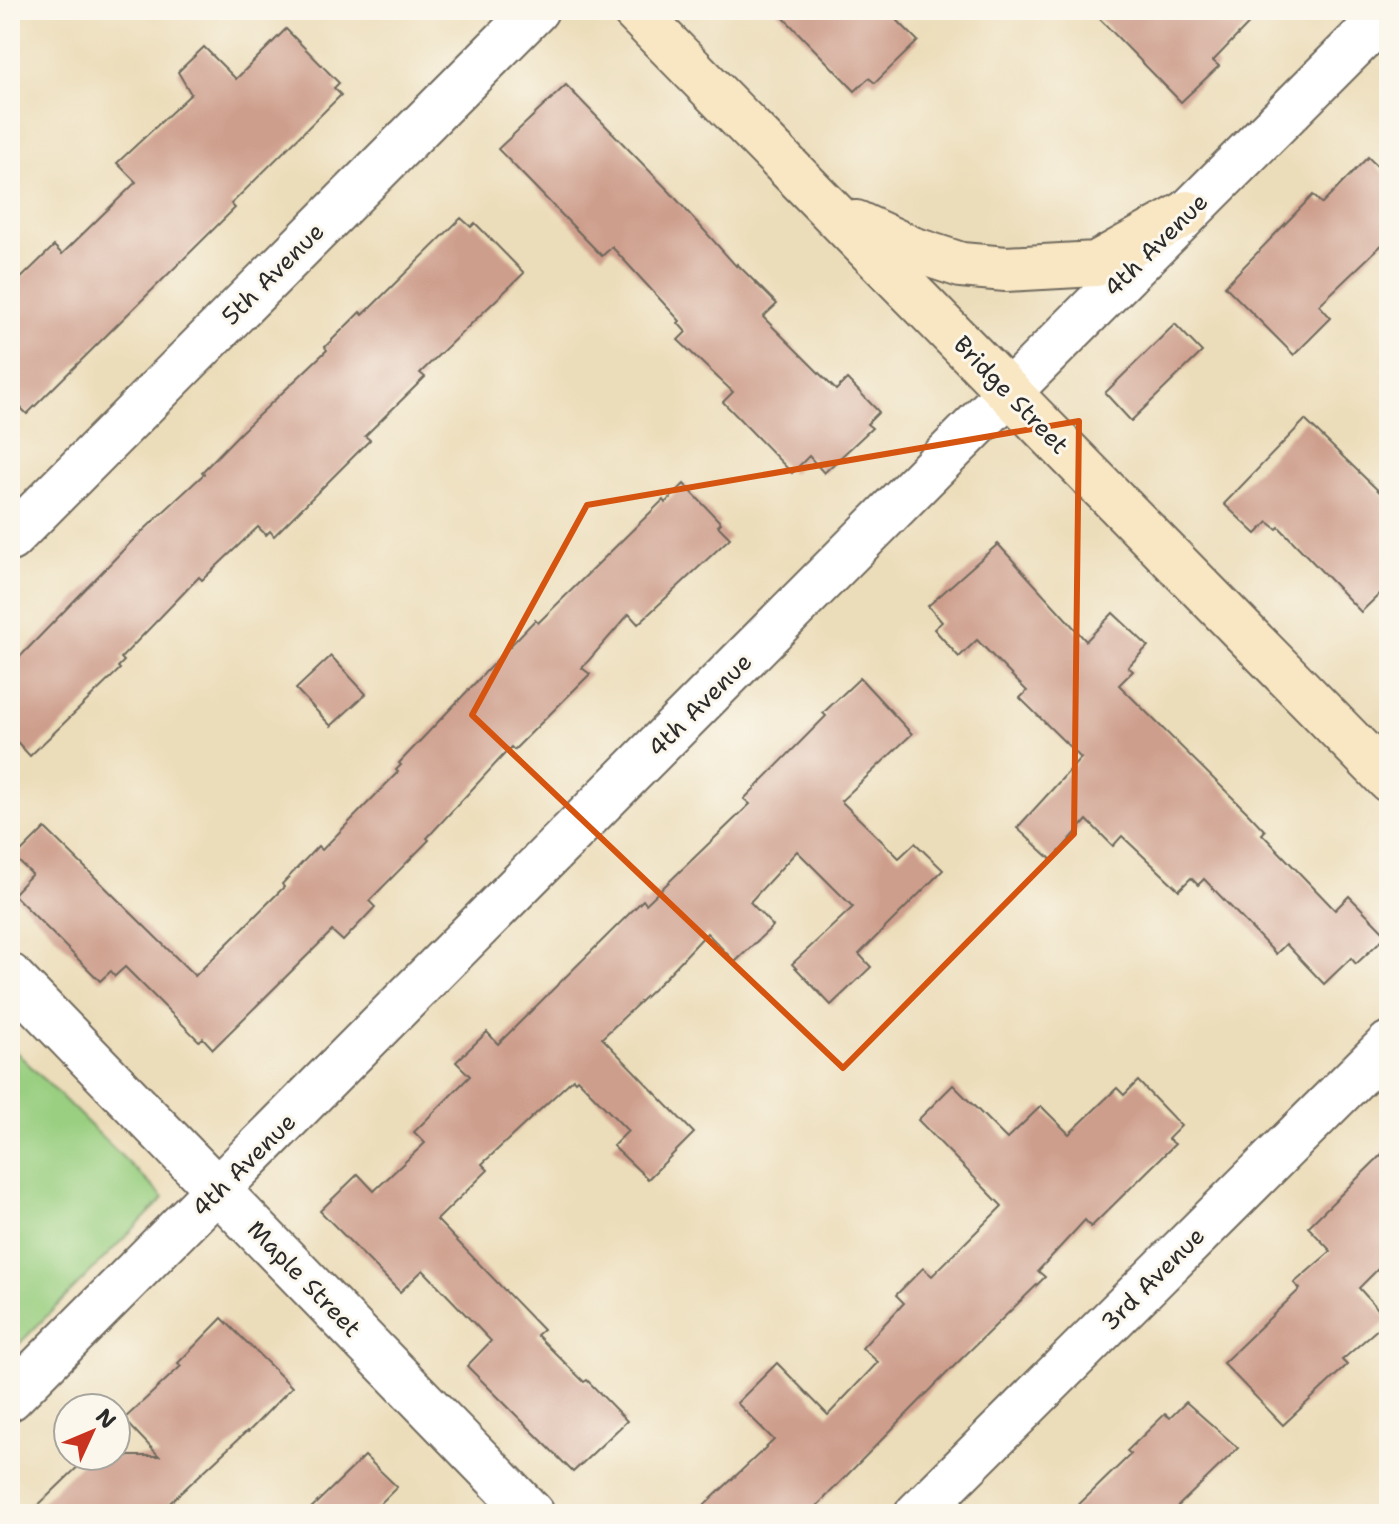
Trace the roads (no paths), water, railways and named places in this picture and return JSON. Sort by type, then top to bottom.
[{"type":"main road","name":"Bridge Street","points":[[634,10],[1389,780]]},
{"type":"main road","points":[[829,210],[912,249],[961,265],[1006,269],[1096,264],[1187,213]]},
{"type":"street","name":"5th Avenue","points":[[10,539],[536,10]]},
{"type":"street","name":"4th Avenue","points":[[10,1398],[1389,11]]},
{"type":"street","name":"Maple Street","points":[[10,976],[532,1514]]},
{"type":"street","name":"3rd Avenue","points":[[917,1514],[1389,1044]]}]
